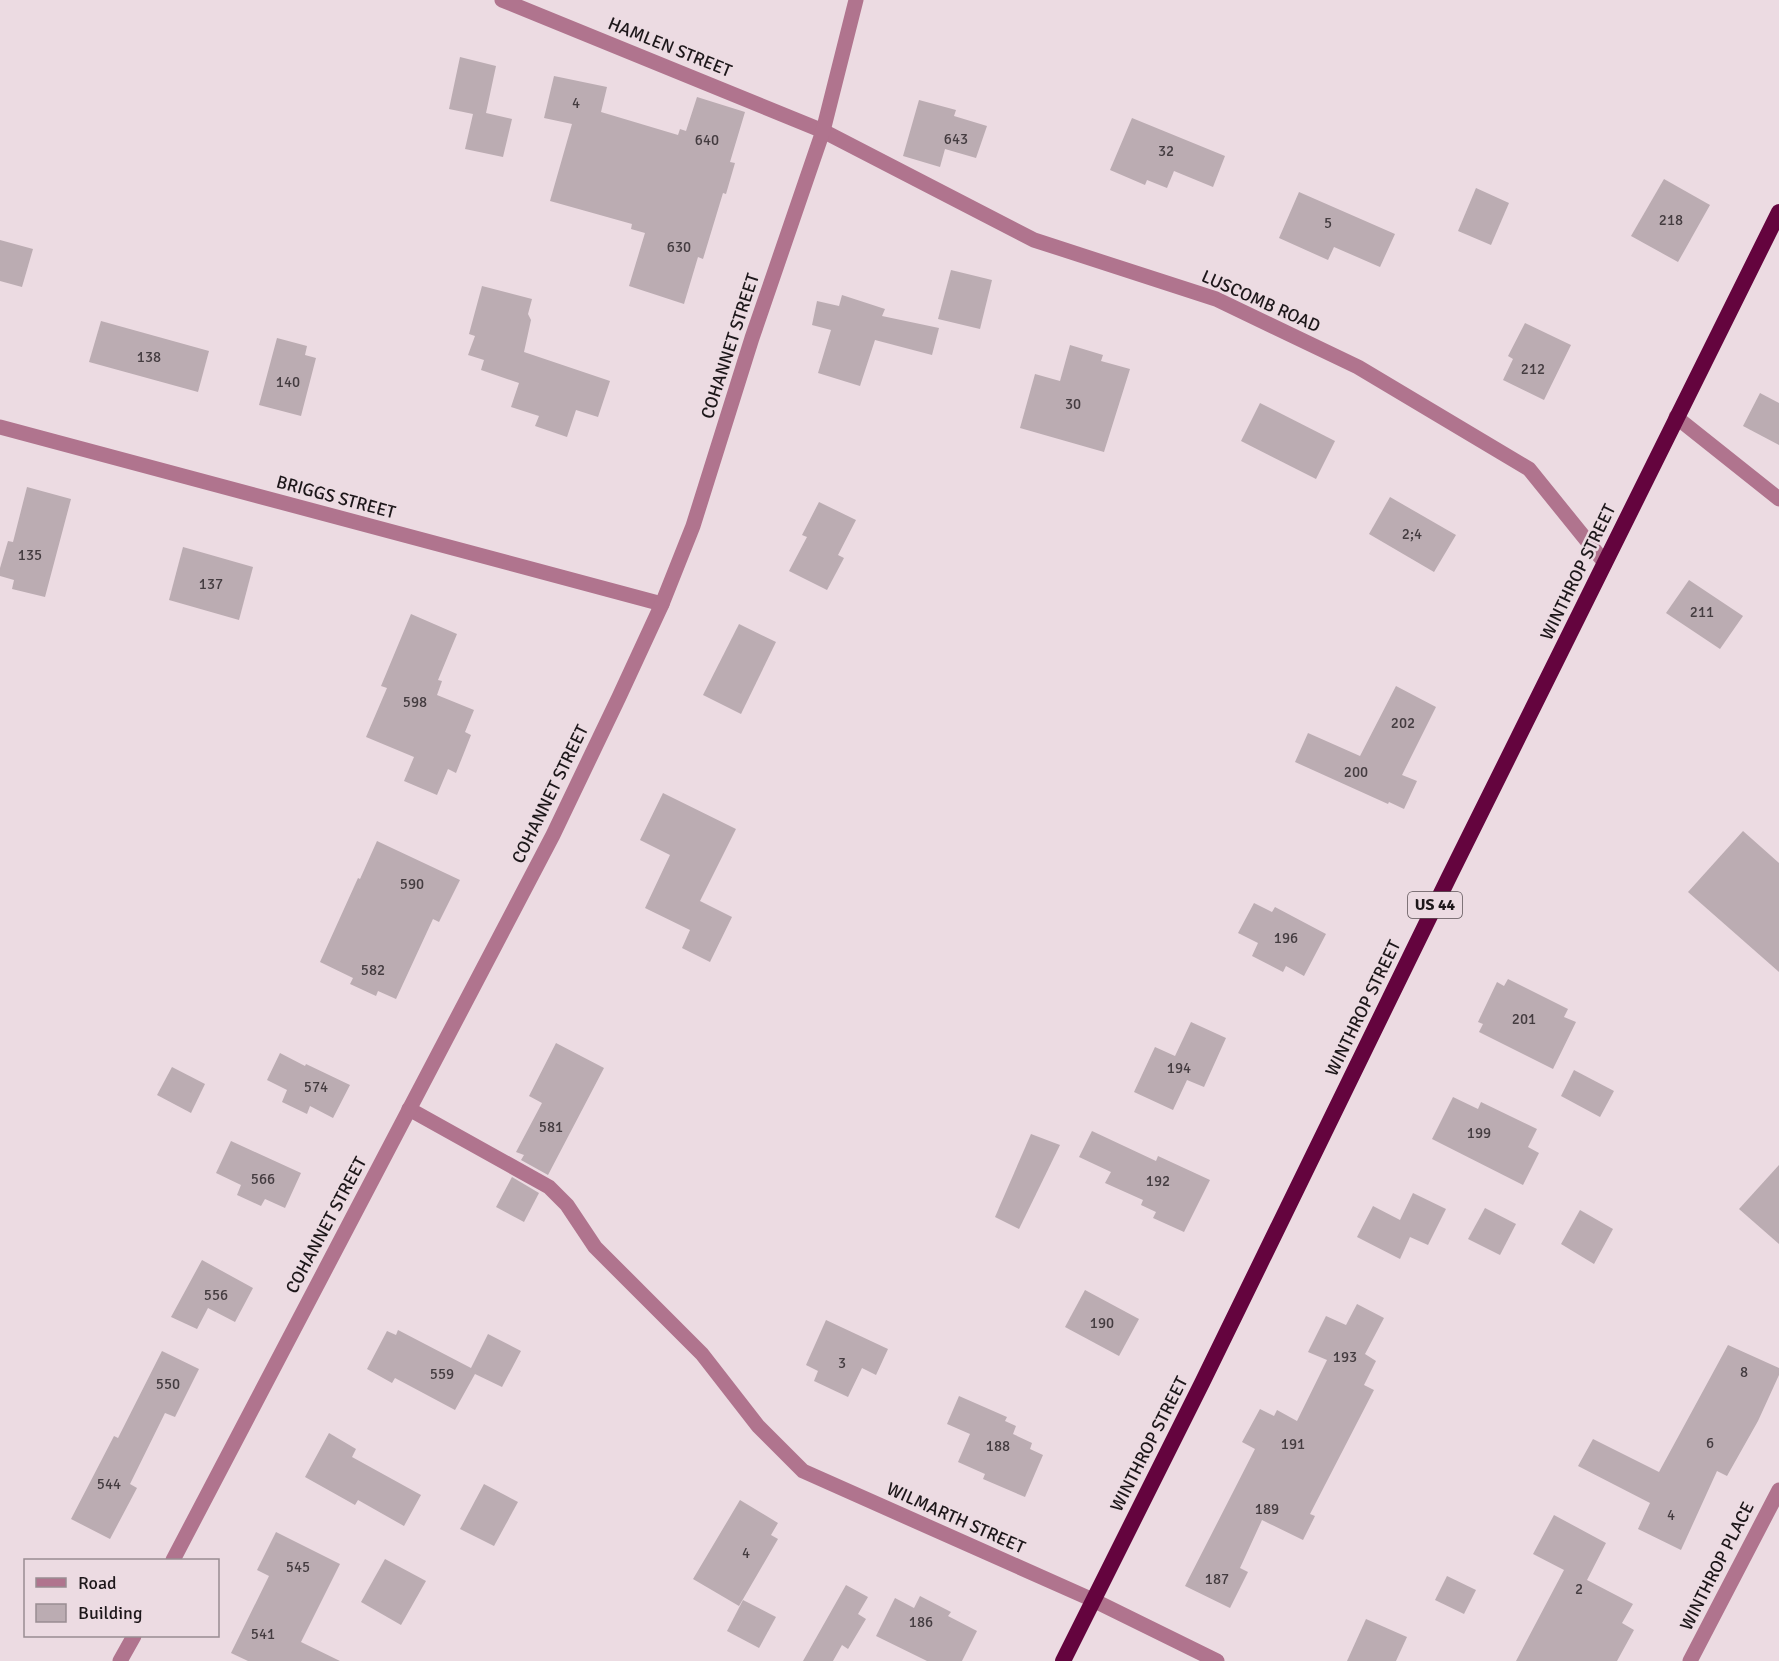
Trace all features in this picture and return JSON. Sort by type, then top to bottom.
[{"type":"highway","name":"WINTHROP STREET","points":[[1062,1661],[1202,1383],[1454,866],[1779,212]]},
{"type":"street","name":"HAMLEN STREET","points":[[502,0],[823,131]]},
{"type":"street","name":"COHANNET STREET","points":[[174,1559],[571,799],[662,604],[693,525],[752,338],[823,131],[856,0]]},
{"type":"street","name":"LUSCOMB ROAD","points":[[823,131],[1034,240],[1216,299],[1358,367],[1529,469],[1605,563]]},
{"type":"street","points":[[1676,417],[1779,499]]},
{"type":"street","name":"BRIGGS STREET","points":[[0,427],[662,604]]},
{"type":"street","name":"WILMARTH STREET","points":[[409,1109],[549,1187],[567,1205],[595,1247],[702,1354],[758,1425],[802,1471],[1093,1600],[1217,1661]]},
{"type":"street","name":"WINTHROP PLACE","points":[[1690,1661],[1779,1490]]},
{"type":"street","points":[[120,1661],[133,1637]]},
{"type":"building","points":[[460,57],[496,66],[486,113],[512,119],[503,157],[465,149],[473,114],[449,109]]},
{"type":"building","points":[[554,76],[607,87],[601,112],[678,135],[680,129],[686,131],[697,97],[745,112],[730,162],[735,163],[726,194],[723,193],[703,259],[698,257],[684,304],[629,286],[645,233],[631,229],[632,224],[550,201],[572,124],[544,118]]},
{"type":"building","points":[[919,100],[956,110],[954,116],[987,126],[976,158],[945,149],[940,167],[903,156]]},
{"type":"building","points":[[1132,118],[1225,156],[1213,187],[1174,171],[1167,188],[1147,180],[1145,185],[1110,170]]},
{"type":"building","points":[[1664,179],[1710,205],[1678,262],[1631,236]]},
{"type":"building","points":[[1476,188],[1509,203],[1491,245],[1458,231]]},
{"type":"building","points":[[1299,192],[1395,234],[1380,267],[1334,247],[1328,260],[1279,238]]},
{"type":"building","points":[[0,240],[33,249],[22,287],[0,281]]},
{"type":"building","points":[[951,270],[992,280],[980,329],[938,319]]},
{"type":"building","points":[[482,286],[532,299],[528,314],[531,320],[524,352],[610,381],[598,417],[576,410],[567,437],[535,426],[539,416],[511,407],[519,383],[481,370],[484,360],[468,355],[475,336],[469,334]]},
{"type":"building","points":[[842,295],[885,309],[882,316],[939,328],[932,355],[875,340],[860,386],[818,373],[831,330],[812,325],[817,301],[839,306]]},
{"type":"building","points":[[101,321],[209,351],[198,392],[89,362]]},
{"type":"building","points":[[1525,323],[1571,345],[1544,400],[1503,380],[1513,359],[1508,356]]},
{"type":"building","points":[[277,338],[307,346],[305,355],[316,358],[301,416],[259,405]]},
{"type":"building","points":[[1070,345],[1103,355],[1101,361],[1130,369],[1104,452],[1020,428],[1035,374],[1060,381]]},
{"type":"building","points":[[1760,393],[1779,403],[1779,445],[1743,426]]},
{"type":"building","points":[[1260,403],[1335,441],[1316,479],[1241,441]]},
{"type":"building","points":[[27,487],[71,499],[45,597],[12,589],[14,580],[0,576],[8,541],[13,542]]},
{"type":"building","points":[[1390,497],[1456,535],[1434,572],[1369,534]]},
{"type":"building","points":[[819,502],[856,520],[838,555],[844,558],[827,590],[789,571],[807,537],[802,535]]},
{"type":"building","points":[[183,547],[253,567],[239,620],[169,600]]},
{"type":"building","points":[[1689,580],[1743,616],[1720,649],[1666,613]]},
{"type":"building","points":[[411,614],[457,634],[438,680],[442,681],[437,695],[474,710],[465,732],[471,735],[456,773],[448,769],[437,795],[404,781],[414,757],[366,737],[387,688],[381,686]]},
{"type":"building","points":[[739,624],[776,642],[741,714],[703,695]]},
{"type":"building","points":[[1396,686],[1436,707],[1402,775],[1417,781],[1404,809],[1295,762],[1308,733],[1360,756]]},
{"type":"building","points":[[663,793],[736,829],[700,901],[732,917],[710,962],[682,948],[690,930],[645,908],[670,855],[640,840]]},
{"type":"building","points":[[1743,831],[1779,863],[1779,972],[1688,892]]},
{"type":"building","points":[[377,841],[460,880],[439,922],[433,919],[396,999],[378,991],[376,996],[350,984],[353,978],[320,962]]},
{"type":"building","points":[[1254,903],[1272,912],[1275,907],[1326,934],[1304,976],[1286,966],[1283,972],[1252,956],[1258,943],[1238,933]]},
{"type":"building","points":[[1508,979],[1568,1009],[1564,1017],[1576,1022],[1553,1069],[1479,1032],[1483,1024],[1478,1022],[1497,982],[1504,986]]},
{"type":"building","points":[[1191,1022],[1226,1038],[1204,1087],[1187,1080],[1173,1110],[1134,1092],[1155,1047],[1175,1056]]},
{"type":"building","points":[[556,1043],[604,1068],[548,1175],[521,1160],[524,1155],[516,1152],[542,1103],[529,1096]]},
{"type":"building","points":[[280,1053],[350,1085],[333,1118],[310,1106],[307,1114],[282,1102],[287,1090],[267,1080]]},
{"type":"building","points":[[172,1067],[205,1084],[191,1113],[157,1095]]},
{"type":"building","points":[[1574,1070],[1614,1091],[1600,1117],[1561,1096]]},
{"type":"building","points":[[1453,1097],[1478,1109],[1481,1102],[1537,1129],[1528,1147],[1539,1153],[1523,1185],[1432,1139]]},
{"type":"building","points":[[1092,1131],[1156,1161],[1158,1156],[1210,1180],[1184,1232],[1153,1218],[1156,1212],[1141,1205],[1143,1200],[1105,1183],[1111,1172],[1079,1157]]},
{"type":"building","points":[[1031,1134],[1060,1145],[1019,1229],[995,1217]]},
{"type":"building","points":[[231,1141],[301,1173],[285,1208],[265,1199],[261,1206],[237,1195],[241,1185],[216,1173]]},
{"type":"building","points":[[1779,1165],[1779,1244],[1739,1209]]},
{"type":"building","points":[[512,1177],[539,1193],[524,1222],[496,1207]]},
{"type":"building","points":[[1413,1193],[1446,1209],[1428,1245],[1410,1237],[1400,1259],[1357,1237],[1373,1206],[1400,1220]]},
{"type":"building","points":[[1485,1208],[1516,1224],[1500,1255],[1468,1239]]},
{"type":"building","points":[[1580,1210],[1613,1229],[1594,1264],[1561,1244]]},
{"type":"building","points":[[202,1260],[253,1288],[235,1322],[208,1308],[197,1329],[171,1317]]},
{"type":"building","points":[[1085,1290],[1139,1319],[1119,1356],[1065,1327]]},
{"type":"building","points":[[1357,1304],[1384,1318],[1365,1354],[1376,1361],[1364,1385],[1374,1390],[1310,1514],[1315,1516],[1303,1540],[1262,1520],[1240,1568],[1248,1572],[1230,1608],[1185,1586],[1255,1449],[1242,1442],[1260,1409],[1274,1416],[1277,1410],[1297,1421],[1327,1360],[1308,1352],[1326,1316],[1346,1325]]},
{"type":"building","points":[[826,1320],[888,1349],[876,1375],[862,1368],[848,1397],[814,1381],[818,1371],[806,1365]]},
{"type":"building","points":[[398,1330],[471,1368],[488,1334],[521,1351],[502,1387],[475,1374],[455,1410],[395,1378],[392,1383],[367,1369],[387,1331],[396,1335]]},
{"type":"building","points":[[1728,1345],[1779,1368],[1779,1375],[1758,1421],[1727,1476],[1717,1471],[1681,1550],[1638,1529],[1650,1503],[1578,1466],[1593,1439],[1659,1472]]},
{"type":"building","points":[[162,1351],[199,1369],[175,1417],[165,1413],[130,1484],[137,1488],[110,1539],[71,1519],[114,1436],[118,1438]]},
{"type":"building","points":[[959,1396],[1007,1417],[1005,1421],[1016,1426],[1013,1434],[1032,1443],[1030,1449],[1043,1455],[1025,1497],[983,1479],[985,1474],[958,1462],[970,1434],[947,1424]]},
{"type":"building","points":[[329,1433],[356,1449],[352,1457],[421,1495],[404,1526],[358,1500],[355,1505],[305,1477]]},
{"type":"building","points":[[484,1484],[518,1502],[494,1546],[460,1529]]},
{"type":"building","points":[[740,1500],[778,1523],[771,1535],[778,1539],[739,1606],[693,1579]]},
{"type":"building","points":[[1554,1515],[1606,1543],[1587,1580],[1633,1604],[1622,1623],[1634,1630],[1617,1661],[1516,1661],[1564,1570],[1533,1554]]},
{"type":"building","points":[[276,1532],[340,1564],[301,1642],[340,1661],[248,1661],[231,1653],[269,1576],[257,1570]]},
{"type":"building","points":[[385,1559],[426,1581],[401,1625],[361,1602]]},
{"type":"building","points":[[1447,1576],[1476,1590],[1464,1614],[1435,1600]]},
{"type":"building","points":[[846,1585],[868,1597],[858,1614],[866,1619],[848,1649],[842,1645],[833,1661],[803,1661]]},
{"type":"building","points":[[920,1596],[951,1612],[948,1616],[977,1631],[962,1661],[927,1661],[876,1636],[895,1598],[914,1608]]},
{"type":"building","points":[[743,1600],[776,1617],[759,1648],[727,1631]]},
{"type":"building","points":[[1366,1619],[1407,1637],[1396,1661],[1347,1661]]}]
